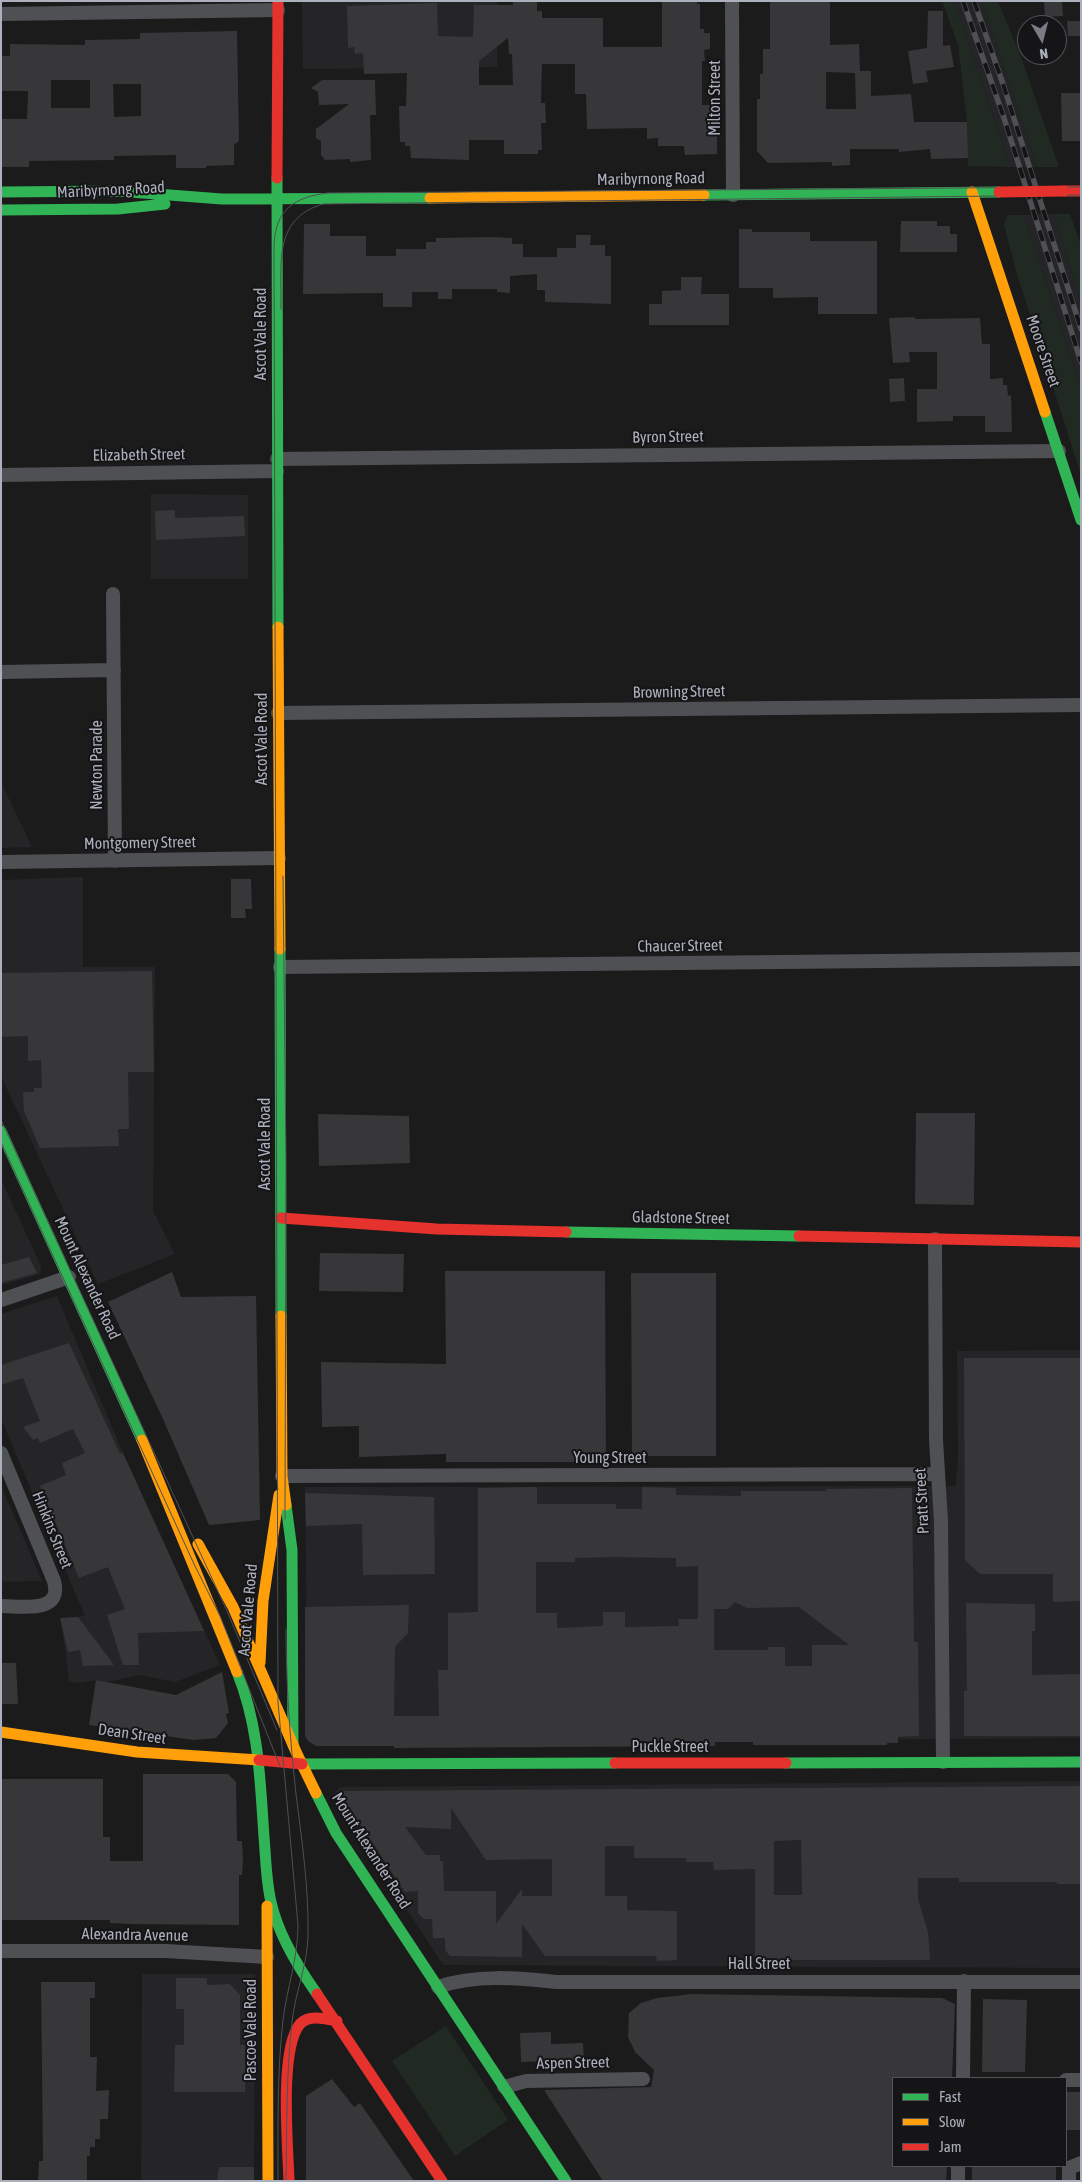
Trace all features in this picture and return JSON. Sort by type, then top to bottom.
[{"type":"main road","name":"Ascot Vale Road","points":[[278,6],[278,163],[276,199],[282,1476],[292,1550],[293,1745]]},
{"type":"main road","name":"Maribyrnong Road","points":[[1,192],[117,190],[222,199],[276,199],[1081,191]]},
{"type":"main road","name":"Moore Street","points":[[972,192],[1081,520]]},
{"type":"main road","name":"Maribyrnong Road","points":[[1,210],[118,209],[222,199]]},
{"type":"main road","name":"Mount Alexander Road","points":[[1,1131],[142,1439],[245,1691],[253,1716],[258,1754],[267,1879],[271,1903],[280,1928],[303,1972],[442,2181]]},
{"type":"main road","name":"Gladstone Street","points":[[281,1218],[367,1222],[437,1230],[1081,1242]]},
{"type":"main road","name":"Mount Alexander Road","points":[[142,1439],[185,1522],[233,1607],[293,1745],[336,1833],[566,2181]]},
{"type":"main road","name":"Ascot Vale Road","points":[[258,1754],[259,1667],[264,1592],[282,1476]]},
{"type":"main road","name":"Dean Street","points":[[1,1732],[137,1752],[258,1754]]},
{"type":"main road","name":"Puckle Street","points":[[258,1754],[302,1764],[1081,1762]]},
{"type":"main road","name":"Pascoe Vale Road","points":[[267,1879],[268,2181]]},
{"type":"main road","name":"Mount Alexander Road","points":[[267,1956],[287,1962],[303,1972]]},
{"type":"main road","points":[[289,2181],[288,2072],[291,2046],[297,2029],[306,2020],[320,2018],[337,2022]]},
{"type":"street","name":"Milton Street","points":[[732,1],[734,194]]},
{"type":"street","points":[[1,14],[278,6]]},
{"type":"street","name":"Byron Street","points":[[277,465],[1059,451]]},
{"type":"street","name":"Elizabeth Street","points":[[1,475],[277,465]]},
{"type":"street","name":"Newton Parade","points":[[113,594],[115,861]]},
{"type":"street","points":[[1,672],[114,670]]},
{"type":"street","name":"Browning Street","points":[[278,713],[1081,705]]},
{"type":"street","name":"Montgomery Street","points":[[1,862],[279,858]]},
{"type":"street","name":"Chaucer Street","points":[[280,967],[1081,959]]},
{"type":"street","name":"Pratt Street","points":[[935,1239],[937,1474],[942,1521],[943,1762]]},
{"type":"street","points":[[1,1300],[69,1277]]},
{"type":"street","name":"Hinkins Street","points":[[1,1453],[54,1582],[56,1592],[54,1599],[48,1604],[1,1606]]},
{"type":"street","name":"Young Street","points":[[282,1476],[937,1474]]},
{"type":"street","name":"Alexandra Avenue","points":[[1,1951],[166,1952],[267,1956]]},
{"type":"street","name":"Hall Street","points":[[438,1987],[461,1981],[488,1979],[556,1982],[1081,1982]]},
{"type":"street","points":[[963,2077],[964,1982]]},
{"type":"street","name":"Aspen Street","points":[[504,2087],[526,2080],[643,2080]]},
{"type":"street","points":[[1069,2181],[1069,2168],[1081,2164]]},
{"type":"street","points":[[958,2167],[958,2181]]},
{"type":"shaded area","points":[[302,1],[497,1],[497,67],[303,69]]},
{"type":"shaded area","points":[[942,1],[954,1],[1010,167],[968,166],[967,122],[958,45]]},
{"type":"shaded area","points":[[954,1],[982,1],[1037,167],[1010,167]]},
{"type":"shaded area","points":[[982,1],[998,1],[1017,47],[1017,65],[1024,65],[1059,167],[1037,167]]},
{"type":"shaded area","points":[[1054,214],[1081,304],[1081,388],[1024,215]]},
{"type":"shaded area","points":[[1054,214],[1070,214],[1081,245],[1081,304]]},
{"type":"shaded area","points":[[1007,215],[1024,215],[1081,388],[1081,475],[1016,271],[1004,225]]},
{"type":"shaded area","points":[[151,494],[248,495],[248,579],[151,579]]},
{"type":"shaded area","points":[[1,782],[32,847],[1,848]]},
{"type":"shaded area","points":[[83,877],[83,967],[155,967],[153,1211],[175,1254],[98,1284],[1,1076],[1,880]]},
{"type":"shaded area","points":[[1,1179],[41,1266],[40,1274],[1,1285]]},
{"type":"shaded area","points":[[57,1296],[123,1453],[220,1665],[175,1682],[139,1675],[107,1682],[96,1680],[80,1683],[69,1682],[61,1618],[85,1616],[1,1419],[1,1314]]},
{"type":"shaded area","points":[[1081,1350],[1081,1738],[676,1741],[308,1735],[305,1487],[956,1486],[958,1458],[957,1351]]},
{"type":"shaded area","points":[[1,1485],[42,1581],[1,1582]]},
{"type":"shaded area","points":[[1081,1781],[1081,1968],[443,1965],[333,1796],[339,1787]]},
{"type":"shaded area","points":[[142,1974],[255,1974],[254,2181],[141,2181]]},
{"type":"shaded area","points":[[446,2026],[508,2120],[455,2156],[392,2061]]},
{"type":"building","points":[[513,1],[537,1],[537,11],[542,11],[542,18],[603,18],[603,47],[662,47],[662,1],[697,1],[697,4],[700,4],[700,29],[704,29],[704,33],[710,33],[710,49],[704,50],[705,61],[702,61],[702,105],[714,105],[714,110],[717,109],[717,154],[685,155],[684,146],[658,146],[658,138],[647,139],[647,128],[587,129],[586,94],[575,94],[575,64],[542,64],[541,103],[545,103],[546,123],[541,123],[542,150],[538,150],[538,154],[504,154],[504,140],[469,140],[469,160],[411,158],[410,146],[405,146],[405,142],[400,142],[399,106],[406,106],[407,73],[364,74],[363,53],[355,54],[354,47],[348,48],[347,6],[437,3],[438,36],[473,37],[474,5],[513,5]],"holes":[[[508,38],[509,54],[512,54],[513,85],[479,85],[479,61]]]},
{"type":"building","points":[[770,1],[830,1],[830,45],[859,44],[860,71],[871,71],[871,96],[911,94],[914,122],[967,122],[968,158],[931,159],[930,149],[899,152],[899,149],[850,149],[850,165],[832,166],[832,162],[768,163],[757,151],[757,99],[760,99],[760,74],[763,74],[763,49],[770,49]],"holes":[[[826,72],[855,73],[856,109],[826,109]]]},
{"type":"building","points":[[1044,1],[1062,1],[1063,15],[1045,15]]},
{"type":"building","points":[[928,11],[943,11],[943,46],[950,45],[954,67],[926,71],[928,82],[913,84],[908,51],[927,48]]},
{"type":"building","points":[[1067,21],[1081,21],[1081,36],[1068,36]]},
{"type":"building","points":[[237,31],[239,141],[234,145],[234,165],[206,166],[206,168],[176,168],[176,155],[114,156],[114,160],[29,161],[29,167],[1,167],[1,119],[27,119],[28,91],[1,91],[2,56],[10,56],[10,44],[85,45],[85,40],[140,39],[140,33]],"holes":[[[51,80],[90,80],[90,108],[51,108]],[[113,84],[141,84],[141,116],[114,117]]]},
{"type":"building","points":[[322,80],[375,80],[376,115],[370,115],[371,160],[350,162],[350,159],[325,160],[321,155],[321,141],[316,138],[316,129],[349,104],[319,105],[318,92],[311,88]]},
{"type":"building","points":[[1061,93],[1081,93],[1081,141],[1062,141]]},
{"type":"building","points":[[901,221],[937,221],[937,226],[950,226],[950,234],[957,234],[957,252],[900,252]]},
{"type":"building","points":[[304,224],[330,224],[330,236],[366,236],[366,256],[396,256],[396,249],[426,249],[426,242],[436,242],[436,238],[493,237],[512,238],[512,244],[523,244],[523,257],[557,257],[557,248],[576,248],[576,235],[591,235],[590,245],[605,245],[605,256],[611,256],[611,304],[545,302],[545,290],[537,290],[537,274],[510,276],[510,293],[497,292],[497,289],[452,289],[452,299],[438,299],[438,292],[412,292],[412,307],[383,307],[383,293],[303,294]]},
{"type":"building","points":[[739,229],[752,229],[752,232],[810,232],[810,241],[877,241],[877,314],[818,314],[818,297],[773,298],[773,288],[739,288]]},
{"type":"building","points":[[681,277],[702,277],[701,294],[729,294],[729,325],[649,325],[649,304],[662,304],[662,291],[681,290]]},
{"type":"building","points":[[915,317],[915,319],[980,318],[982,344],[990,344],[990,379],[1003,378],[1003,385],[1007,385],[1008,396],[1011,395],[1012,432],[985,432],[985,416],[953,416],[953,421],[917,422],[917,389],[937,389],[937,352],[909,352],[910,362],[893,363],[889,318]]},
{"type":"building","points":[[904,378],[905,401],[890,402],[889,379]]},
{"type":"building","points":[[175,510],[175,518],[244,516],[245,536],[156,540],[155,511]]},
{"type":"building","points":[[231,879],[251,879],[252,909],[245,909],[246,918],[231,918]]},
{"type":"building","points":[[152,971],[154,1072],[128,1072],[129,1129],[118,1129],[119,1146],[40,1148],[24,1111],[23,1092],[34,1092],[34,1088],[42,1088],[41,1060],[28,1061],[28,1036],[1,1037],[1,973]]},
{"type":"building","points":[[916,1113],[975,1113],[974,1205],[915,1204]]},
{"type":"building","points":[[318,1114],[409,1116],[410,1163],[319,1166]]},
{"type":"building","points":[[320,1253],[404,1254],[403,1292],[319,1291]]},
{"type":"building","points":[[29,1257],[37,1273],[1,1283],[1,1265]]},
{"type":"building","points":[[445,1271],[605,1271],[606,1462],[446,1462],[446,1454],[359,1457],[359,1426],[322,1427],[321,1362],[446,1364]]},
{"type":"building","points":[[172,1272],[181,1297],[256,1296],[260,1520],[209,1525],[163,1419],[108,1302]]},
{"type":"building","points":[[631,1273],[716,1273],[716,1456],[632,1456]]},
{"type":"building","points":[[69,1343],[120,1454],[123,1453],[204,1631],[138,1633],[139,1665],[123,1665],[107,1615],[125,1609],[108,1567],[79,1578],[40,1486],[66,1475],[62,1463],[85,1453],[73,1429],[40,1443],[38,1438],[33,1440],[23,1427],[40,1421],[23,1378],[1,1385],[1,1365]]},
{"type":"building","points":[[964,1358],[1081,1358],[1081,1601],[1053,1602],[1053,1574],[980,1574],[965,1560]]},
{"type":"building","points":[[537,1487],[537,1504],[616,1504],[616,1509],[642,1509],[642,1487],[676,1488],[676,1495],[741,1496],[741,1491],[912,1488],[914,1642],[918,1642],[919,1736],[898,1737],[898,1743],[887,1743],[887,1745],[753,1745],[753,1742],[715,1742],[715,1746],[394,1748],[394,1746],[316,1746],[308,1741],[305,1736],[305,1607],[409,1605],[408,1633],[395,1647],[394,1716],[439,1716],[438,1670],[448,1670],[448,1613],[478,1612],[478,1488]],"holes":[[[575,1558],[676,1558],[676,1567],[698,1566],[698,1619],[678,1619],[679,1626],[625,1627],[625,1612],[603,1612],[603,1626],[557,1628],[557,1613],[536,1613],[536,1562],[575,1562]],[[735,1602],[747,1608],[799,1607],[849,1645],[812,1645],[812,1666],[785,1666],[785,1647],[768,1647],[768,1650],[714,1650],[714,1609],[728,1609]]]},
{"type":"building","points":[[305,1493],[434,1497],[435,1574],[363,1575],[362,1524],[306,1526]]},
{"type":"building","points":[[966,1603],[1035,1604],[1035,1631],[1032,1631],[1032,1675],[1081,1674],[1081,1736],[964,1736],[964,1691],[967,1691]]},
{"type":"building","points":[[78,1617],[114,1665],[83,1666],[80,1650],[68,1652],[60,1618]]},
{"type":"building","points":[[1,1663],[16,1663],[18,1704],[2,1704]]},
{"type":"building","points":[[222,1672],[229,1713],[226,1714],[228,1723],[216,1738],[194,1740],[89,1725],[96,1680],[176,1695]]},
{"type":"building","points":[[143,1774],[228,1774],[236,1782],[237,1841],[242,1841],[243,1860],[242,1875],[239,1875],[239,1925],[132,1924],[110,1923],[110,1920],[1,1920],[1,1779],[103,1779],[103,1837],[110,1837],[110,1861],[143,1861]]},
{"type":"building","points":[[1081,1786],[1081,1884],[1057,1884],[1057,1882],[959,1882],[959,1878],[918,1878],[918,1899],[928,1932],[930,1960],[755,1960],[755,1869],[714,1870],[713,1862],[686,1862],[686,1858],[634,1858],[634,1846],[605,1846],[605,1896],[627,1896],[627,1910],[677,1911],[677,1960],[657,1961],[656,1956],[545,1956],[522,1924],[522,1957],[450,1956],[445,1950],[445,1938],[433,1938],[432,1919],[424,1919],[418,1913],[418,1891],[405,1892],[338,1791]],"holes":[[[451,1808],[486,1860],[552,1859],[552,1896],[522,1896],[522,1889],[496,1924],[496,1891],[444,1891],[443,1861],[440,1861],[440,1855],[426,1855],[405,1827],[451,1829]],[[801,1840],[802,1895],[774,1895],[774,1841]]]},
{"type":"building","points":[[176,1978],[207,1978],[207,1985],[230,1984],[240,1995],[240,2045],[245,2045],[245,2092],[174,2092],[175,2045],[184,2045],[184,2009],[176,2009]]},
{"type":"building","points":[[41,1982],[95,1982],[95,1998],[90,1998],[90,2057],[97,2057],[96,2091],[109,2090],[108,2119],[100,2119],[100,2139],[95,2139],[95,2147],[90,2147],[90,2156],[87,2156],[87,2181],[38,2181],[39,2161],[43,2161]]},
{"type":"building","points":[[692,1994],[942,1998],[955,2004],[952,2077],[892,2077],[892,2167],[947,2167],[946,2181],[603,2181],[544,2090],[651,2087],[654,2070],[635,2052],[628,2037],[629,2013],[641,2003],[657,1998]]},
{"type":"building","points":[[983,1999],[1027,2000],[1025,2072],[982,2072]]},
{"type":"building","points":[[551,2032],[551,2044],[583,2043],[584,2060],[521,2062],[520,2033]]},
{"type":"building","points":[[332,2079],[354,2107],[360,2103],[414,2181],[306,2181],[306,2096]]},
{"type":"building","points":[[1067,2092],[1081,2092],[1081,2130],[1067,2130]]},
{"type":"building","points":[[219,2167],[254,2167],[254,2181],[217,2181]]},
{"type":"building","points":[[972,2167],[1056,2167],[1056,2181],[972,2181]]},
{"type":"tram line","points":[[278,2181],[278,2100],[281,2040],[298,1937],[278,1702],[274,246],[278,223],[283,214],[296,202],[328,193],[1081,187]]},
{"type":"tram line","points":[[281,309],[281,260],[288,232],[295,221],[307,211],[323,204],[1081,195]]},
{"type":"tram line","points":[[283,876],[286,1161],[285,1519]]},
{"type":"tram line","points":[[1,1120],[227,1611],[277,1730]]},
{"type":"tram line","points":[[1,1142],[194,1564],[220,1616],[280,1766]]},
{"type":"tram line","points":[[286,1629],[290,1732],[305,1865],[308,1919],[307,1948],[294,2011],[290,2042],[286,2181]]},
{"type":"railway","points":[[963,1],[1004,118],[1081,362]]},
{"type":"railway","points":[[974,1],[1003,84],[1081,329]]},
{"type":"traffic: fast","points":[[277,178],[278,627]]},
{"type":"traffic: fast","points":[[1,192],[117,191],[222,199],[430,198]]},
{"type":"traffic: fast","points":[[704,195],[999,192]]},
{"type":"traffic: fast","points":[[1,210],[118,209],[165,204]]},
{"type":"traffic: fast","points":[[1045,412],[1081,520]]},
{"type":"traffic: fast","points":[[280,949],[281,1316]]},
{"type":"traffic: fast","points":[[1,1131],[142,1440]]},
{"type":"traffic: fast","points":[[566,1232],[799,1236]]},
{"type":"traffic: fast","points":[[286,1505],[292,1550],[293,1745]]},
{"type":"traffic: fast","points":[[237,1672],[250,1712],[257,1753],[267,1878],[271,1902],[278,1926],[303,1973],[317,1994]]},
{"type":"traffic: fast","points":[[786,1763],[1081,1762]]},
{"type":"traffic: fast","points":[[302,1764],[615,1763]]},
{"type":"traffic: fast","points":[[316,1793],[336,1833],[566,2181]]},
{"type":"traffic: slow","points":[[972,192],[1045,412]]},
{"type":"traffic: slow","points":[[430,198],[704,195]]},
{"type":"traffic: slow","points":[[278,627],[280,949]]},
{"type":"traffic: slow","points":[[281,1316],[282,1476],[286,1505]]},
{"type":"traffic: slow","points":[[142,1440],[237,1672]]},
{"type":"traffic: slow","points":[[260,1663],[263,1601],[279,1495]]},
{"type":"traffic: slow","points":[[198,1544],[233,1607],[316,1793]]},
{"type":"traffic: slow","points":[[1,1732],[137,1752],[259,1760]]},
{"type":"traffic: slow","points":[[267,1906],[268,2181]]},
{"type":"traffic: jam","points":[[277,178],[278,1]]},
{"type":"traffic: jam","points":[[1064,191],[1081,191]]},
{"type":"traffic: jam","points":[[999,192],[1064,191]]},
{"type":"traffic: jam","points":[[281,1218],[437,1229],[566,1232]]},
{"type":"traffic: jam","points":[[799,1236],[1081,1242]]},
{"type":"traffic: jam","points":[[259,1760],[302,1764]]},
{"type":"traffic: jam","points":[[615,1763],[786,1763]]},
{"type":"traffic: jam","points":[[317,1994],[442,2181]]},
{"type":"traffic: jam","points":[[289,2181],[286,2099],[289,2054],[293,2037],[300,2024],[308,2019],[318,2018],[337,2021]]}]
